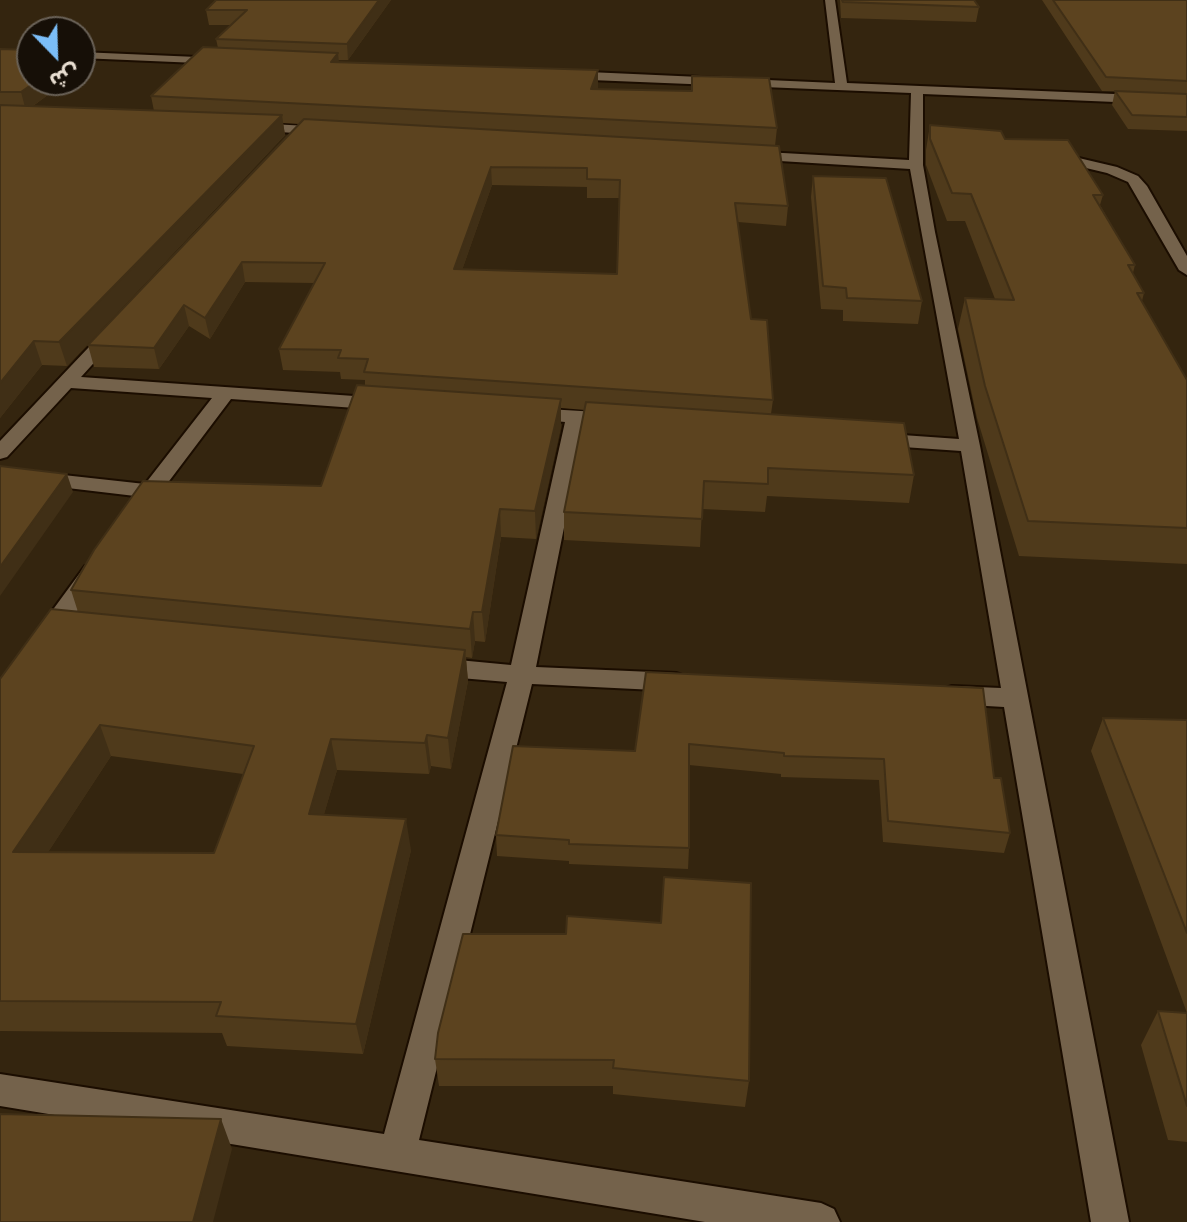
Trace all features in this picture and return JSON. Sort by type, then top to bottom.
[{"type":"street","points":[[830,0],[842,87]]},
{"type":"street","points":[[96,56],[240,62]]},
{"type":"street","points":[[559,75],[1187,101]]},
{"type":"street","points":[[917,90],[927,232],[970,446],[1110,1222]]},
{"type":"street","points":[[239,127],[349,132]]},
{"type":"street","points":[[281,152],[302,129]]},
{"type":"street","points":[[727,154],[922,150]]},
{"type":"street","points":[[1036,153],[1101,167],[1133,179],[1140,186],[1187,270]]},
{"type":"street","points":[[0,453],[120,325]]},
{"type":"street","points":[[66,382],[401,405]]},
{"type":"street","points":[[123,528],[226,393]]},
{"type":"street","points":[[512,412],[639,421]]},
{"type":"street","points":[[397,1153],[522,675],[576,417]]},
{"type":"street","points":[[859,438],[970,446]]},
{"type":"street","points":[[0,474],[149,491]]},
{"type":"street","points":[[36,652],[106,552]]},
{"type":"street","points":[[54,627],[85,630]]},
{"type":"street","points":[[412,664],[522,675],[696,683]]},
{"type":"street","points":[[934,694],[1014,698]]},
{"type":"street","points":[[0,1090],[821,1222]]},
{"type":"building","points":[[216,0],[379,0],[347,44],[216,39],[247,10],[206,10]]},
{"type":"building","points":[[974,0],[979,7],[843,2]]},
{"type":"building","points":[[1053,0],[1187,0],[1187,81],[1106,77]]},
{"type":"building","points":[[203,47],[338,53],[331,62],[598,70],[591,89],[692,91],[692,76],[769,78],[777,128],[151,96]]},
{"type":"building","points":[[0,49],[16,50],[16,92],[0,92]]},
{"type":"building","points":[[1115,91],[1187,94],[1187,117],[1132,115]]},
{"type":"building","points":[[0,105],[282,115],[59,342],[34,341],[0,383]]},
{"type":"building","points":[[304,119],[779,146],[788,206],[735,203],[751,319],[767,320],[773,400],[364,372],[368,359],[338,358],[341,350],[279,349],[325,263],[242,262],[205,318],[184,305],[154,348],[88,345]],"holes":[[[491,167],[587,168],[587,179],[620,180],[617,274],[454,269]]]},
{"type":"building","points":[[930,125],[1001,131],[1005,139],[1068,140],[1103,195],[1093,195],[1135,265],[1128,265],[1144,293],[1137,293],[1187,380],[1187,528],[1028,521],[985,386],[965,298],[1014,300],[971,194],[952,193],[930,139]]},
{"type":"building","points":[[813,176],[886,178],[922,301],[847,298],[846,288],[823,286]]},
{"type":"building","points":[[357,385],[561,399],[535,511],[500,509],[482,612],[473,612],[470,629],[71,590],[94,550],[143,481],[321,486]]},
{"type":"building","points":[[586,402],[904,423],[914,475],[768,468],[768,484],[704,481],[702,519],[564,512]]},
{"type":"building","points":[[0,466],[67,474],[0,567]]},
{"type":"building","points":[[51,609],[465,650],[448,738],[427,735],[425,743],[331,739],[309,814],[406,819],[356,1024],[216,1016],[221,1002],[0,1001],[0,679]],"holes":[[[100,725],[254,746],[214,853],[13,852]]]},
{"type":"building","points":[[646,672],[983,688],[994,778],[1001,778],[1010,833],[888,821],[884,759],[784,756],[784,753],[689,744],[689,848],[569,844],[569,840],[496,835],[513,746],[635,751]]},
{"type":"building","points":[[1103,718],[1187,720],[1187,933]]},
{"type":"building","points":[[664,877],[751,883],[749,1081],[613,1068],[614,1060],[435,1059],[438,1033],[463,934],[566,934],[567,916],[661,923]]},
{"type":"building","points":[[1158,1011],[1187,1013],[1187,1106]]},
{"type":"building","points":[[0,1114],[221,1119],[193,1222],[0,1222]]}]
